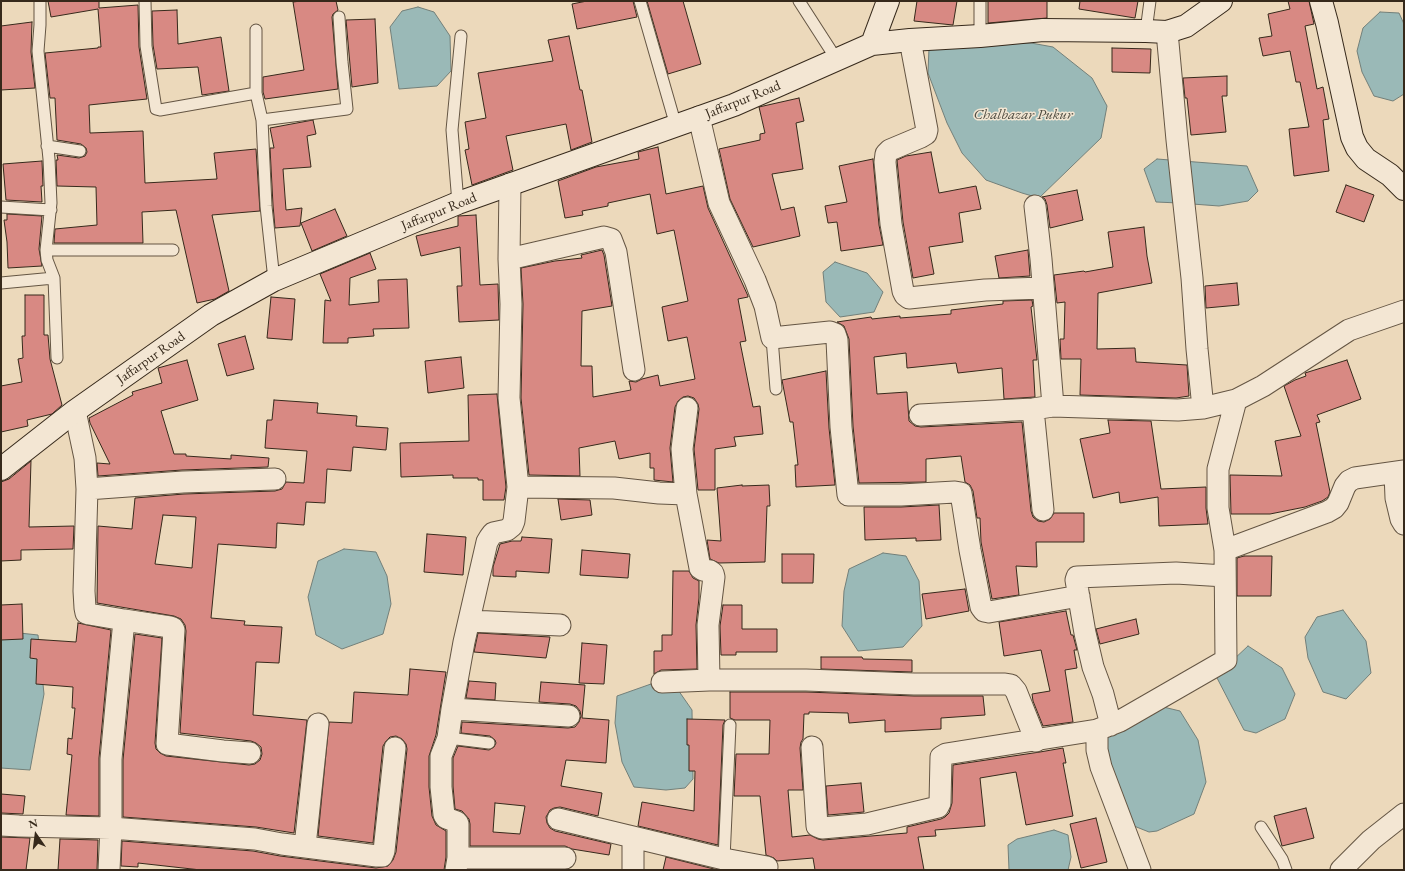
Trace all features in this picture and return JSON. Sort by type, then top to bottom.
[{"type":"street","points":[[872,44],[888,1]]},
{"type":"street","points":[[1203,408],[1192,278],[1167,32],[1186,26],[1222,1]]},
{"type":"street","points":[[1321,1],[1352,137],[1357,148],[1366,159],[1399,179]]},
{"type":"street","name":"Jaffarpur Road","points":[[1,469],[75,411],[211,315],[274,280],[458,203],[734,105],[872,44],[1043,30],[1167,32]]},
{"type":"street","points":[[910,40],[928,130],[926,134],[890,150],[886,154],[885,162],[891,224],[903,291],[909,298],[985,290],[1043,288]]},
{"type":"street","points":[[699,117],[719,203],[760,293],[765,306],[772,338],[830,332],[835,334],[837,340],[841,427],[848,495],[955,492],[961,494],[981,607],[984,611],[989,612],[1079,596]]},
{"type":"street","points":[[510,184],[509,259],[511,304],[508,398],[518,486],[514,521],[512,526],[507,530],[494,533],[490,536],[487,542],[464,642],[448,738],[441,756],[443,811],[446,818],[457,822],[458,824],[457,864],[565,858]]},
{"type":"street","points":[[1035,206],[1043,288],[1043,510]]},
{"type":"street","points":[[509,259],[604,237],[611,239],[616,252],[634,370]]},
{"type":"street","points":[[920,415],[1043,408],[1178,410],[1203,408],[1236,400],[1263,386],[1349,330],[1404,311]]},
{"type":"street","points":[[812,747],[817,826],[822,828],[866,824],[938,807],[940,804],[941,757],[946,754],[1036,741],[1104,728],[1120,721],[1226,660],[1225,550],[1218,508],[1218,468],[1236,400]]},
{"type":"street","points":[[687,408],[682,449],[686,494],[700,568],[710,571],[714,577],[708,625],[709,680]]},
{"type":"street","points":[[75,411],[85,458],[87,489],[84,591],[84,608],[86,613],[173,628],[167,744],[223,752],[250,753]]},
{"type":"street","points":[[1225,550],[1327,512],[1334,508],[1338,503],[1345,486],[1349,481],[1364,476],[1400,472],[1396,498],[1404,524]]},
{"type":"street","points":[[87,489],[182,482],[275,479]]},
{"type":"street","points":[[518,486],[614,488],[659,493],[686,494]]},
{"type":"street","points":[[1140,870],[1101,767],[1097,750],[1104,728],[1103,694],[1093,667],[1085,633],[1076,580],[1077,577],[1082,576],[1176,574],[1225,576]]},
{"type":"street","points":[[109,870],[111,828],[111,759],[124,620]]},
{"type":"street","points":[[469,621],[560,625]]},
{"type":"street","points":[[662,682],[709,680],[806,680],[882,684],[1005,684],[1011,685],[1016,691],[1036,741]]},
{"type":"street","points":[[452,710],[569,716]]},
{"type":"street","points":[[305,846],[318,724]]},
{"type":"street","points":[[1,825],[111,828],[255,839],[382,856],[384,851],[395,748]]},
{"type":"street","points":[[1341,870],[1371,840],[1404,814]]},
{"type":"street","points":[[558,820],[724,859],[768,867]]},
{"type":"street","points":[[633,837],[633,870]]},
{"type":"lane","points":[[40,1],[38,50],[51,203],[46,250],[47,260],[54,278],[57,358]]},
{"type":"lane","points":[[145,1],[146,46],[156,109],[160,110],[256,93]]},
{"type":"lane","points":[[640,1],[676,126]]},
{"type":"lane","points":[[799,1],[837,60]]},
{"type":"lane","points":[[980,1],[980,36]]},
{"type":"lane","points":[[1146,31],[1150,1]]},
{"type":"lane","points":[[262,120],[347,109],[339,17]]},
{"type":"lane","points":[[256,30],[256,93],[262,120],[266,206],[274,280]]},
{"type":"lane","points":[[458,203],[452,130],[461,36]]},
{"type":"lane","points":[[47,146],[80,151]]},
{"type":"lane","points":[[1,207],[51,210]]},
{"type":"lane","points":[[46,250],[174,250]]},
{"type":"lane","points":[[1,283],[54,278]]},
{"type":"lane","points":[[772,338],[776,390]]},
{"type":"lane","points":[[724,859],[730,725]]},
{"type":"lane","points":[[448,738],[489,743]]},
{"type":"lane","points":[[1260,827],[1282,859],[1286,870]]},
{"type":"water","points":[[418,7],[434,12],[450,36],[451,71],[437,86],[399,89],[390,27],[402,11]]},
{"type":"water","points":[[1380,12],[1399,13],[1404,24],[1404,94],[1393,101],[1374,96],[1362,72],[1357,51],[1363,28]]},
{"type":"water","name":"Chalbazar Pukur","points":[[997,43],[1031,43],[1053,47],[1092,78],[1107,106],[1101,138],[1039,198],[986,180],[962,153],[947,123],[928,73],[929,48]]},
{"type":"water","points":[[1157,159],[1247,166],[1258,191],[1248,201],[1219,206],[1156,202],[1144,169]]},
{"type":"water","points":[[835,262],[867,273],[883,292],[874,312],[840,317],[826,302],[823,272]]},
{"type":"water","points":[[344,549],[376,552],[387,576],[391,604],[383,634],[342,649],[316,635],[308,597],[318,561]]},
{"type":"water","points":[[883,553],[906,556],[919,581],[922,626],[903,647],[858,651],[842,626],[844,591],[849,569]]},
{"type":"water","points":[[1343,610],[1366,641],[1371,673],[1346,699],[1323,692],[1308,658],[1305,637],[1317,617]]},
{"type":"water","points":[[1,631],[38,635],[44,694],[30,770],[1,768]]},
{"type":"water","points":[[1248,646],[1282,668],[1295,694],[1285,719],[1256,733],[1244,730],[1216,676]]},
{"type":"water","points":[[651,684],[676,687],[692,710],[693,779],[685,788],[666,790],[634,787],[622,762],[615,723],[617,696]]},
{"type":"water","points":[[1155,705],[1180,711],[1198,740],[1206,782],[1194,814],[1157,831],[1149,832],[1129,824],[1102,748],[1107,732]]},
{"type":"water","points":[[1054,830],[1068,835],[1071,857],[1068,870],[1009,870],[1008,845],[1017,839]]},
{"type":"building","points":[[48,1],[99,1],[99,8],[138,5],[139,47],[147,99],[89,105],[90,133],[143,131],[145,183],[217,179],[214,153],[256,149],[260,211],[212,215],[229,291],[215,299],[197,303],[176,210],[142,212],[143,243],[54,243],[55,229],[97,225],[96,187],[57,186],[57,155],[79,158],[85,156],[87,152],[86,148],[81,144],[57,140],[55,98],[50,98],[45,53],[101,47],[98,9],[51,17]]},
{"type":"building","points":[[336,1],[338,10],[332,17],[338,89],[265,99],[263,92],[263,77],[304,70],[293,2]]},
{"type":"building","points":[[587,1],[633,1],[637,17],[577,29],[572,4]]},
{"type":"building","points":[[647,1],[683,1],[701,64],[668,74]]},
{"type":"building","points":[[917,1],[957,1],[953,25],[914,21]]},
{"type":"building","points":[[988,1],[1047,1],[1047,18],[988,23]]},
{"type":"building","points":[[1080,1],[1138,1],[1135,18],[1079,9]]},
{"type":"building","points":[[1288,1],[1309,1],[1314,24],[1305,26],[1317,89],[1323,87],[1329,119],[1323,120],[1329,171],[1294,176],[1289,129],[1309,127],[1300,82],[1296,82],[1290,51],[1263,56],[1259,38],[1272,36],[1268,14],[1290,9]]},
{"type":"building","points":[[177,10],[178,44],[221,37],[229,91],[202,95],[198,67],[157,69],[153,45],[152,11]]},
{"type":"building","points":[[375,19],[378,83],[352,87],[346,20]]},
{"type":"building","points":[[32,22],[31,52],[35,88],[1,90],[1,26]]},
{"type":"building","points":[[569,36],[580,90],[582,90],[592,142],[571,150],[566,124],[506,136],[513,170],[472,185],[465,150],[469,149],[465,122],[486,118],[478,73],[553,61],[548,40]]},
{"type":"building","points":[[1112,48],[1151,49],[1150,73],[1112,72]]},
{"type":"building","points":[[1227,76],[1227,96],[1222,96],[1226,132],[1191,135],[1183,78]]},
{"type":"building","points":[[799,98],[804,121],[796,123],[803,169],[772,174],[781,210],[794,207],[800,236],[753,247],[730,199],[719,149],[760,140],[760,134],[765,133],[759,107]]},
{"type":"building","points":[[313,120],[316,134],[307,136],[311,167],[283,169],[286,210],[302,208],[300,226],[275,228],[270,148],[274,148],[270,128]]},
{"type":"building","points":[[658,147],[666,194],[703,186],[708,208],[748,296],[738,299],[746,341],[740,342],[753,407],[760,406],[763,434],[734,437],[736,446],[715,449],[715,490],[698,490],[694,449],[699,409],[694,398],[688,396],[683,397],[678,401],[675,407],[670,448],[673,482],[654,480],[654,468],[650,468],[650,453],[619,459],[615,441],[579,448],[580,476],[529,475],[521,398],[523,304],[521,268],[555,261],[582,258],[581,255],[602,250],[612,306],[582,311],[581,366],[592,366],[593,397],[631,390],[629,381],[636,382],[658,375],[660,386],[695,379],[687,337],[668,341],[662,307],[688,301],[674,230],[657,234],[650,194],[608,203],[608,206],[582,211],[583,215],[565,218],[558,181],[596,167],[639,159],[638,152]]},
{"type":"building","points":[[931,152],[939,193],[976,186],[981,209],[959,213],[963,242],[929,247],[934,274],[913,278],[903,222],[897,160],[906,156]]},
{"type":"building","points":[[873,159],[879,225],[883,245],[841,251],[837,222],[828,223],[825,206],[847,202],[839,166]]},
{"type":"building","points":[[42,161],[42,202],[6,200],[3,164]]},
{"type":"building","points":[[1346,185],[1374,195],[1364,222],[1336,212]]},
{"type":"building","points":[[1077,190],[1083,220],[1050,228],[1047,205],[1045,199],[1042,197]]},
{"type":"building","points":[[335,209],[347,236],[312,251],[301,223]]},
{"type":"building","points":[[7,214],[42,216],[39,249],[42,266],[8,268],[4,220],[7,220]]},
{"type":"building","points":[[476,215],[480,285],[498,284],[499,320],[459,322],[457,286],[462,286],[460,247],[421,256],[416,236],[458,226],[458,216]]},
{"type":"building","points":[[1144,227],[1152,283],[1098,293],[1097,349],[1135,348],[1136,362],[1187,365],[1189,396],[1176,398],[1080,395],[1081,359],[1061,359],[1060,339],[1064,339],[1065,302],[1057,303],[1054,275],[1113,267],[1108,232]]},
{"type":"building","points":[[1028,250],[1030,276],[999,278],[995,256]]},
{"type":"building","points":[[370,253],[376,269],[350,278],[349,305],[379,302],[378,280],[407,279],[409,328],[373,329],[374,336],[348,338],[348,343],[323,343],[325,300],[331,301],[320,274]]},
{"type":"building","points":[[1237,283],[1239,305],[1206,308],[1205,286]]},
{"type":"building","points":[[25,295],[44,295],[44,335],[48,335],[50,359],[62,405],[52,414],[27,420],[28,426],[1,432],[1,386],[22,382],[18,359],[23,358],[22,336],[25,336]]},
{"type":"building","points":[[271,297],[295,299],[292,340],[267,338]]},
{"type":"building","points":[[1032,300],[1033,306],[1031,307],[1037,360],[1033,360],[1035,397],[1004,399],[1002,368],[958,373],[956,363],[907,368],[906,353],[874,357],[877,394],[907,392],[909,421],[915,426],[921,427],[1022,422],[1031,511],[1033,517],[1038,521],[1044,522],[1050,519],[1054,513],[1084,513],[1084,542],[1036,542],[1037,567],[1016,566],[1019,595],[992,599],[981,542],[980,518],[977,518],[973,491],[970,485],[965,482],[961,456],[926,459],[926,482],[859,483],[853,426],[849,339],[844,326],[837,322],[871,317],[872,319],[900,316],[900,318],[951,314],[951,310],[1003,304],[1003,301]]},
{"type":"building","points":[[245,336],[254,369],[227,376],[218,344]]},
{"type":"building","points":[[461,357],[464,388],[428,393],[425,361]]},
{"type":"building","points":[[187,360],[198,400],[161,411],[174,454],[231,459],[231,455],[269,458],[268,467],[182,470],[98,476],[97,463],[110,464],[89,418],[133,395],[132,392],[162,383],[158,368]]},
{"type":"building","points":[[1347,360],[1361,399],[1317,415],[1320,422],[1316,423],[1330,492],[1328,497],[1322,501],[1305,507],[1270,514],[1231,514],[1230,475],[1282,476],[1275,441],[1301,436],[1284,386],[1306,376],[1305,373]]},
{"type":"building","points":[[826,371],[829,428],[835,485],[796,487],[795,465],[798,465],[793,422],[790,422],[782,380]]},
{"type":"building","points":[[497,394],[506,487],[504,500],[483,500],[483,480],[478,480],[478,478],[453,478],[453,475],[401,477],[400,443],[469,441],[468,395]]},
{"type":"building","points":[[274,400],[318,403],[317,413],[357,416],[356,426],[388,428],[386,450],[353,447],[351,471],[327,469],[325,503],[306,502],[304,525],[277,523],[276,548],[218,544],[211,618],[245,621],[244,625],[282,627],[279,663],[256,662],[253,715],[307,720],[294,833],[256,827],[123,817],[123,760],[135,634],[162,638],[155,743],[156,749],[160,753],[166,756],[249,765],[255,764],[260,760],[262,754],[261,747],[251,741],[180,733],[186,631],[185,625],[181,619],[174,616],[97,603],[98,526],[132,529],[135,498],[184,494],[275,491],[282,489],[286,482],[304,483],[307,451],[265,448],[267,420],[272,420]],"holes":[[[163,515],[196,517],[192,568],[155,564]]]},
{"type":"building","points":[[1108,420],[1151,421],[1161,489],[1206,487],[1208,524],[1159,526],[1158,497],[1120,503],[1119,492],[1093,498],[1080,439],[1110,433]]},
{"type":"building","points":[[31,461],[29,527],[74,526],[73,549],[21,550],[21,560],[1,561],[1,482],[9,479]]},
{"type":"building","points":[[742,485],[769,485],[770,506],[767,506],[765,562],[719,563],[710,559],[707,540],[721,541],[717,488]]},
{"type":"building","points":[[558,499],[590,500],[592,515],[561,520]]},
{"type":"building","points":[[939,505],[941,540],[916,541],[916,538],[865,540],[864,507]]},
{"type":"building","points":[[427,534],[466,537],[463,575],[424,572]]},
{"type":"building","points":[[522,537],[552,539],[549,573],[516,571],[516,577],[493,576],[493,567],[500,544],[512,541],[521,541]]},
{"type":"building","points":[[582,550],[630,554],[628,578],[580,575]]},
{"type":"building","points":[[782,554],[814,554],[813,583],[782,583]]},
{"type":"building","points":[[1244,556],[1272,556],[1271,596],[1237,596],[1237,558]]},
{"type":"building","points":[[673,571],[689,571],[693,578],[699,581],[696,625],[697,669],[661,670],[654,674],[654,651],[662,651],[662,635],[672,635]]},
{"type":"building","points":[[965,589],[969,611],[926,619],[922,594]]},
{"type":"building","points":[[22,604],[23,639],[1,640],[1,605]]},
{"type":"building","points":[[723,605],[742,605],[742,629],[777,629],[777,652],[736,652],[736,655],[721,655],[720,626]]},
{"type":"building","points":[[1066,611],[1071,635],[1073,635],[1077,650],[1074,650],[1077,668],[1065,670],[1073,722],[1043,726],[1033,701],[1032,694],[1050,691],[1041,650],[1004,656],[999,622]]},
{"type":"building","points":[[1136,619],[1139,634],[1100,644],[1096,629]]},
{"type":"building","points":[[78,623],[111,630],[99,758],[99,816],[66,815],[72,755],[67,754],[68,738],[72,739],[75,708],[72,708],[73,687],[36,684],[37,659],[30,658],[31,639],[76,642]]},
{"type":"building","points":[[478,633],[550,637],[546,658],[474,652]]},
{"type":"building","points":[[582,643],[607,645],[604,684],[579,683]]},
{"type":"building","points":[[821,657],[862,657],[863,659],[912,660],[912,672],[821,669]]},
{"type":"building","points":[[410,669],[446,672],[436,735],[429,756],[429,787],[432,816],[436,825],[446,831],[446,857],[444,870],[201,870],[138,863],[138,867],[121,866],[122,841],[253,851],[280,856],[376,868],[388,866],[393,860],[396,852],[407,749],[406,744],[402,739],[396,736],[390,737],[383,746],[373,843],[318,836],[329,722],[352,723],[354,692],[408,695]]},
{"type":"building","points":[[469,681],[496,683],[495,700],[466,698]]},
{"type":"building","points":[[541,682],[585,685],[582,718],[609,720],[606,763],[566,760],[561,786],[602,793],[598,816],[560,807],[550,810],[546,817],[550,828],[555,831],[611,844],[609,855],[572,849],[565,846],[470,846],[469,819],[462,811],[455,809],[453,758],[458,746],[489,750],[494,747],[496,743],[490,736],[461,733],[462,722],[568,728],[575,727],[579,722],[581,716],[580,711],[576,706],[570,704],[539,702]],"holes":[[[495,803],[525,806],[520,834],[493,832]]]},
{"type":"building","points":[[730,692],[806,692],[914,696],[983,696],[985,715],[941,718],[941,729],[885,732],[885,720],[849,723],[848,713],[809,712],[809,714],[804,714],[803,739],[800,748],[803,790],[788,790],[792,837],[810,835],[823,840],[907,833],[907,827],[941,819],[949,813],[952,803],[953,765],[1063,748],[1066,763],[1063,763],[1073,816],[1026,825],[1016,772],[980,778],[985,826],[935,830],[936,836],[918,837],[924,870],[815,870],[813,858],[777,861],[766,855],[760,796],[734,796],[736,754],[769,754],[770,720],[735,720],[730,718]]},
{"type":"building","points":[[687,719],[725,720],[723,725],[718,845],[638,826],[642,802],[694,811],[695,771],[689,771]]},
{"type":"building","points":[[861,783],[864,812],[828,815],[826,786]]},
{"type":"building","points":[[1,794],[25,796],[23,814],[1,813]]},
{"type":"building","points":[[1306,808],[1314,838],[1282,846],[1274,816]]},
{"type":"building","points":[[1096,818],[1107,862],[1081,868],[1070,824]]},
{"type":"building","points":[[1,837],[30,838],[26,870],[1,870]]},
{"type":"building","points":[[60,839],[98,840],[97,870],[58,870]]},
{"type":"building","points":[[666,857],[718,870],[663,870]]}]
